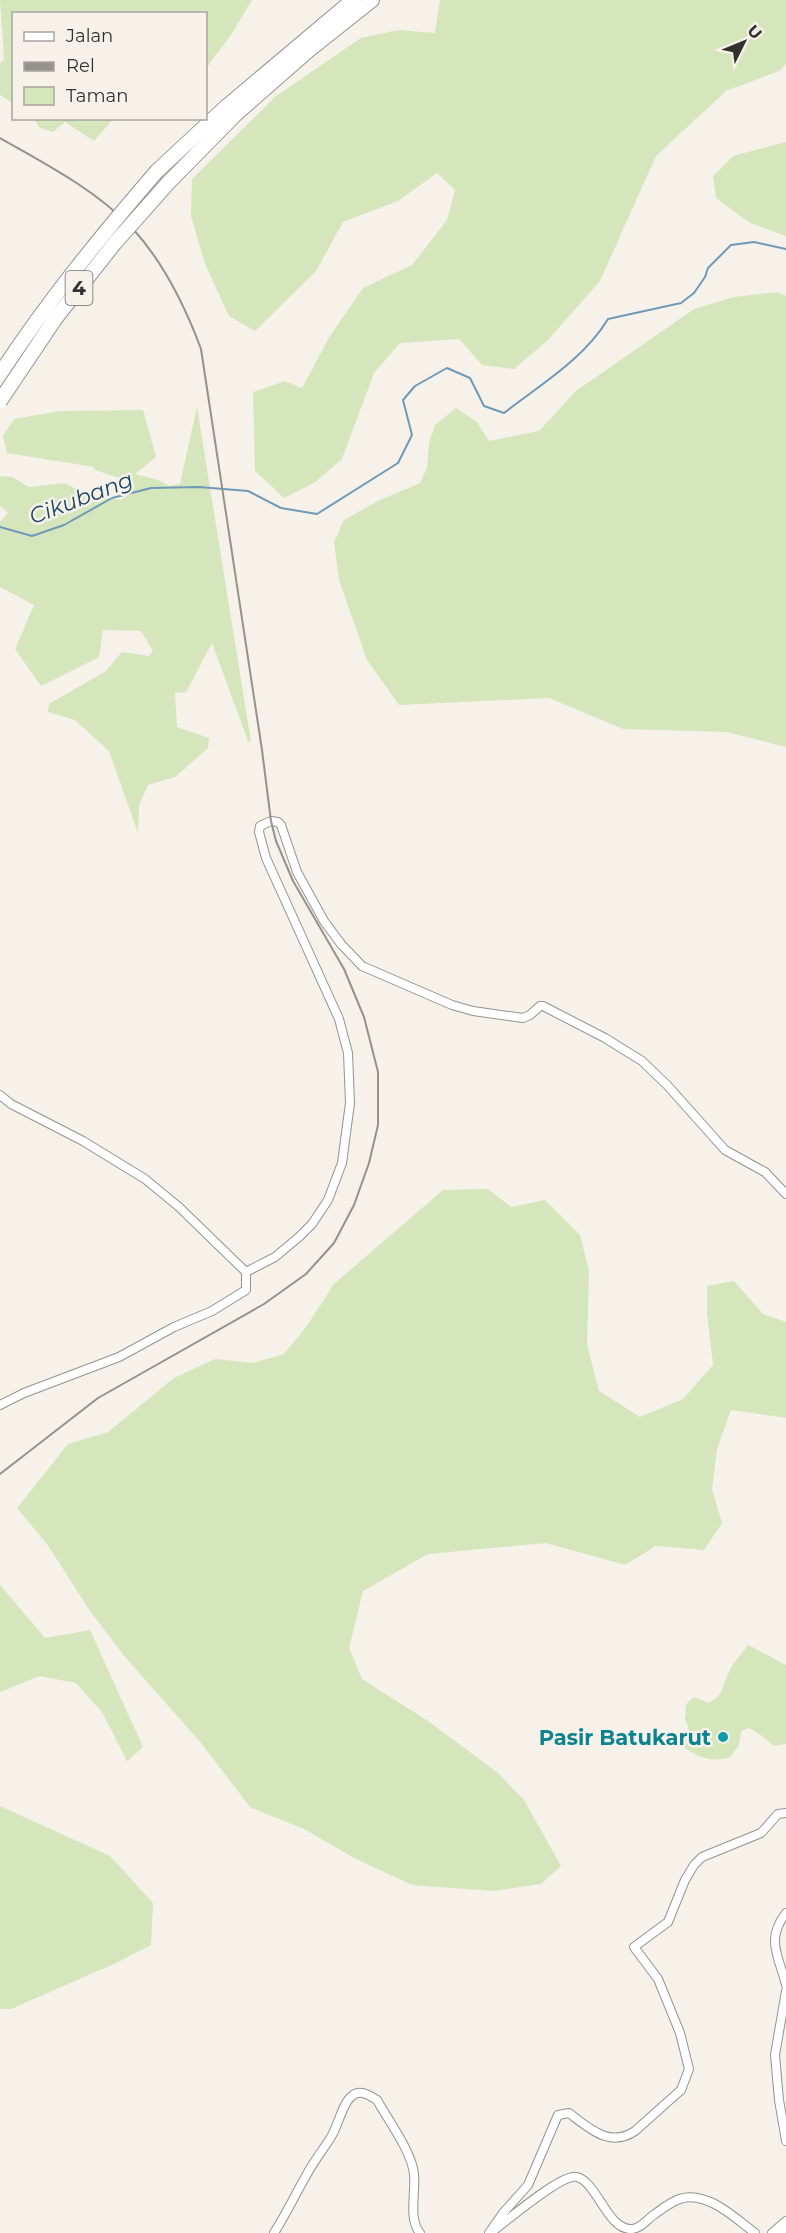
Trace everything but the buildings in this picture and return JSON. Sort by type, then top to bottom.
[{"type":"highway","name":"4","points":[[0,374],[31,327],[100,236],[157,171],[227,106],[353,0]]},
{"type":"highway","name":"4","points":[[0,401],[55,320],[114,244],[168,183],[236,114],[309,50],[372,0]]},
{"type":"street","points":[[246,1272],[275,1257],[299,1238],[312,1224],[328,1200],[342,1163],[350,1103],[348,1053],[339,1019],[261,842],[260,826],[271,821],[281,825],[297,872],[324,921],[341,944],[362,966],[452,1005],[473,1011],[523,1018],[542,1005],[606,1038],[647,1065],[726,1150],[765,1172],[786,1194]]},
{"type":"street","points":[[0,1095],[11,1104],[83,1141],[145,1179],[179,1207],[246,1272],[246,1290],[212,1311],[174,1327],[100,1365],[24,1393],[0,1405]]},
{"type":"street","points":[[490,2233],[502,2213],[528,2185],[558,2115],[568,2113],[598,2133],[614,2139],[627,2136],[681,2090],[689,2069],[680,2033],[658,1979],[634,1947],[668,1922],[685,1880],[702,1857],[761,1833],[778,1814],[786,1813]]},
{"type":"street","points":[[786,1913],[777,1927],[773,1940],[786,1985]]},
{"type":"street","points":[[786,1991],[775,2055],[786,2141]]},
{"type":"street","points":[[274,2233],[307,2174],[332,2137],[340,2122],[346,2101],[360,2092],[377,2100],[410,2159],[414,2174],[414,2216],[416,2228],[420,2233]]},
{"type":"street","points":[[490,2233],[559,2181],[575,2176],[583,2179],[613,2218],[627,2228],[641,2225],[679,2199],[690,2197],[711,2202],[755,2233]]},
{"type":"street","points":[[772,2233],[786,2221]]},
{"type":"street","points":[[782,2233],[786,2230]]},
{"type":"green space","points":[[0,0],[252,0],[231,35],[207,67],[207,12],[12,12],[12,102],[0,95],[0,63],[4,59]]},
{"type":"green space","points":[[440,0],[786,0],[786,64],[779,71],[726,91],[656,156],[600,281],[548,340],[514,369],[482,365],[459,339],[400,343],[374,373],[342,459],[314,483],[284,498],[255,471],[253,392],[285,381],[302,388],[330,336],[363,288],[412,265],[447,220],[455,190],[437,173],[398,201],[343,222],[316,271],[255,331],[229,316],[205,264],[191,216],[192,179],[276,96],[361,38],[399,30],[435,33]]},
{"type":"green space","points":[[35,120],[112,120],[94,141],[65,122],[53,132],[40,128]]},
{"type":"green space","points":[[786,142],[786,236],[750,223],[716,198],[713,176],[733,156]]},
{"type":"green space","points":[[778,292],[786,296],[786,747],[727,732],[623,729],[549,698],[399,705],[367,660],[339,580],[334,542],[344,520],[378,501],[420,483],[427,468],[429,443],[435,425],[456,408],[477,422],[489,441],[539,431],[576,391],[694,309],[734,297]]},
{"type":"green space","points":[[197,407],[251,742],[248,741],[212,643],[186,692],[175,693],[177,727],[209,738],[208,748],[175,777],[148,785],[139,805],[138,833],[109,751],[75,720],[48,712],[49,704],[106,671],[122,652],[149,656],[153,651],[141,631],[103,630],[99,657],[41,686],[15,649],[34,605],[0,587],[0,522],[8,513],[0,506],[0,476],[12,477],[29,487],[65,483],[87,495],[121,500],[131,493],[128,481],[95,470],[94,467],[7,453],[3,436],[14,419],[60,411],[143,410],[156,457],[135,474],[158,480],[169,486],[180,484]]},
{"type":"green space","points":[[488,1189],[511,1207],[545,1200],[580,1235],[589,1271],[587,1345],[599,1391],[640,1417],[683,1399],[713,1365],[707,1313],[707,1286],[734,1281],[763,1314],[786,1322],[786,1418],[731,1410],[717,1449],[712,1489],[722,1523],[704,1550],[656,1546],[625,1565],[546,1543],[428,1554],[363,1591],[349,1648],[362,1679],[428,1721],[498,1773],[524,1800],[561,1866],[541,1884],[493,1891],[412,1885],[356,1859],[306,1830],[250,1807],[201,1743],[125,1657],[90,1611],[47,1544],[17,1508],[68,1444],[108,1432],[174,1378],[215,1359],[253,1363],[284,1354],[306,1327],[334,1284],[443,1190]]},
{"type":"green space","points":[[0,1585],[45,1638],[90,1630],[143,1747],[127,1761],[102,1712],[76,1683],[40,1676],[0,1692]]},
{"type":"green space","points":[[748,1645],[786,1665],[786,1744],[774,1746],[749,1728],[741,1731],[739,1745],[730,1757],[717,1760],[701,1757],[685,1748],[689,1731],[685,1720],[686,1704],[694,1697],[708,1703],[717,1697],[728,1673]]},
{"type":"green space","points":[[0,1806],[110,1856],[153,1903],[151,1945],[116,1963],[11,2009],[0,2009]]},
{"type":"waterway","name":"Cikubang","points":[[0,527],[32,536],[64,525],[112,498],[151,488],[199,487],[248,491],[281,508],[317,514],[398,463],[412,435],[403,400],[415,386],[447,368],[470,378],[484,406],[504,413],[574,359],[587,347],[608,319],[681,303],[694,293],[708,268],[731,245],[754,242],[786,249]]},
{"type":"railway","points":[[0,138],[53,168],[87,190],[119,215],[144,242],[164,271],[195,333],[201,349],[271,821],[276,841],[293,881],[344,969],[364,1017],[378,1072],[378,1125],[369,1163],[354,1205],[334,1243],[306,1274],[264,1304],[98,1398],[0,1474]]},
{"type":"place","name":"Pasir Batukarut","points":[[723,1737]]}]
